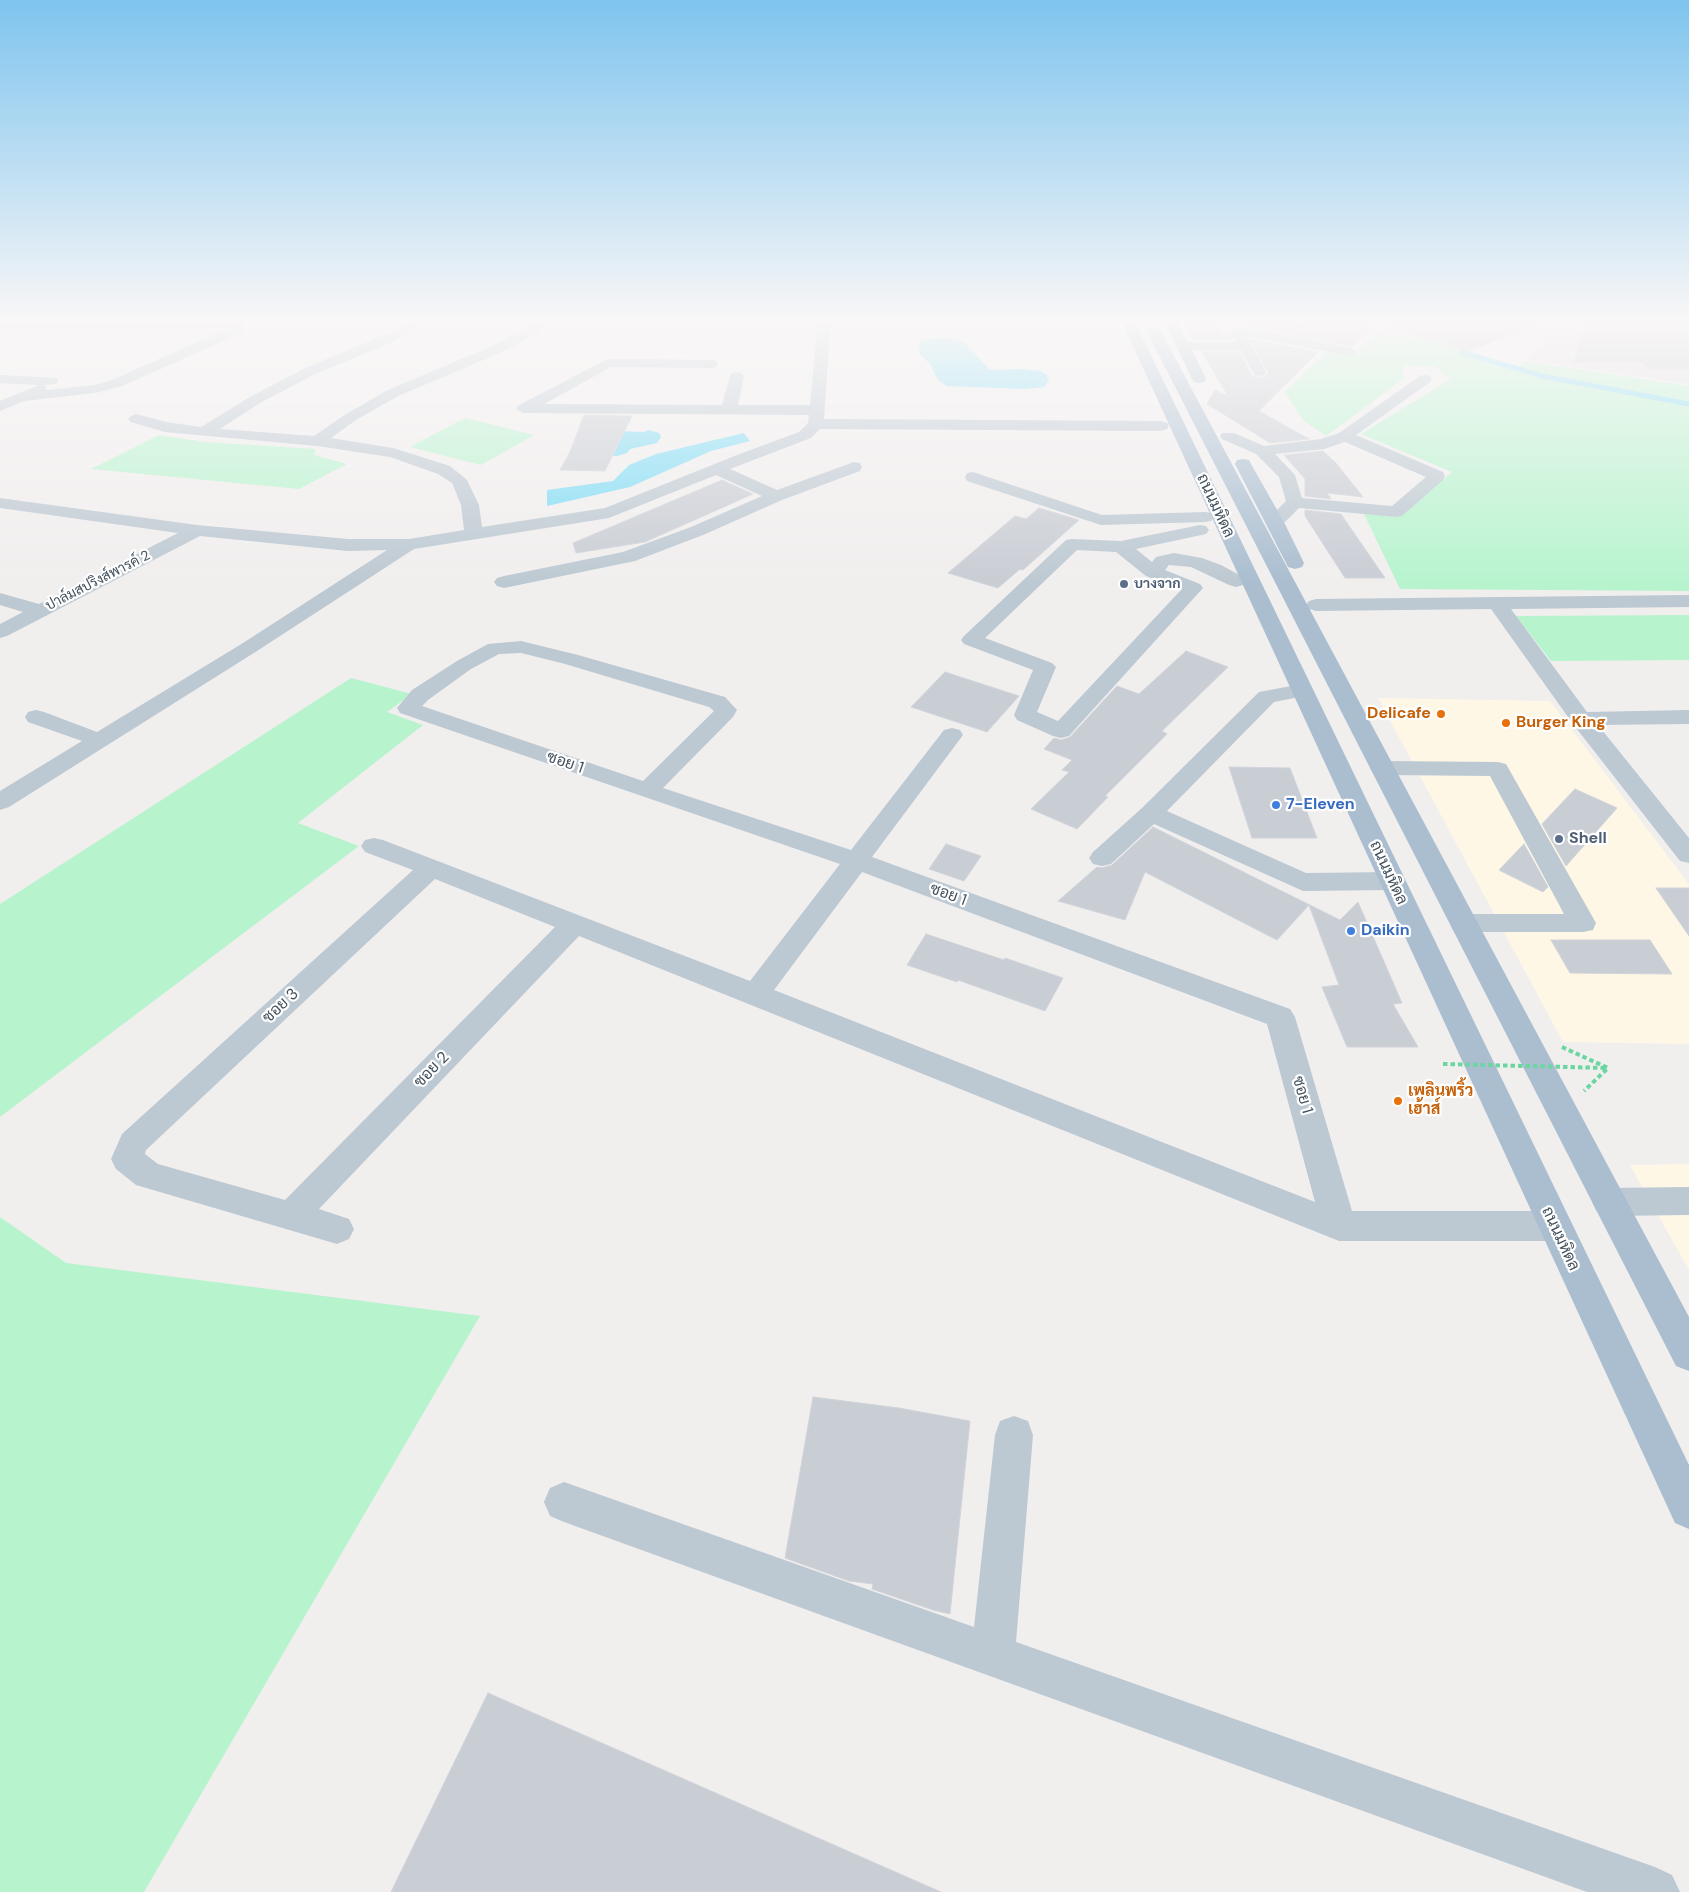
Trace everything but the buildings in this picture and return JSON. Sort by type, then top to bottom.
[{"type":"main road","points":[[1152,406],[1207,523],[1250,608],[1286,658]]},
{"type":"main road","name":"ถนนมหิดล","points":[[1179,406],[1286,658],[1689,1509]]},
{"type":"main road","name":"ถนนมหิดล","points":[[1182,406],[1327,664],[1689,1354]]},
{"type":"main road","points":[[1220,419],[1275,522],[1316,605],[1327,664]]},
{"type":"street","points":[[204,432],[248,406]]},
{"type":"street","points":[[317,441],[370,406]]},
{"type":"street","points":[[509,416],[527,406]]},
{"type":"street","points":[[2,506],[197,530],[348,545],[409,544],[609,513],[804,435],[817,417],[818,406]]},
{"type":"street","points":[[1262,451],[1324,444],[1345,436],[1387,406]]},
{"type":"street","points":[[524,408],[729,409],[817,417],[1161,426]]},
{"type":"street","points":[[136,419],[165,427],[204,432],[317,441],[393,454],[444,470],[459,480],[470,505],[474,534]]},
{"type":"street","points":[[1228,436],[1262,451],[1287,475],[1295,502]]},
{"type":"street","points":[[1295,502],[1396,512],[1437,476],[1345,436]]},
{"type":"street","points":[[504,582],[628,557],[776,496],[854,467]]},
{"type":"street","points":[[716,469],[776,496]]},
{"type":"street","points":[[973,477],[1101,520],[1207,523]]},
{"type":"street","points":[[1275,522],[1295,502]]},
{"type":"street","points":[[1121,547],[1153,572],[1193,588],[1061,732],[1025,715],[1045,667],[971,640],[1072,544],[1121,547],[1207,523]]},
{"type":"street","name":"ปาล์มสปริงส์พารค์ 2","points":[[0,632],[197,530]]},
{"type":"street","points":[[0,802],[250,647],[409,544]]},
{"type":"street","points":[[1153,572],[1163,561],[1174,559],[1195,562],[1214,568],[1236,581]]},
{"type":"street","points":[[0,600],[40,611]]},
{"type":"street","points":[[1316,605],[1689,601]]},
{"type":"street","points":[[1497,603],[1581,719],[1689,855]]},
{"type":"street","name":"ซอย 1","points":[[647,791],[722,717],[726,710],[717,702],[521,646],[495,648],[464,664],[420,695],[408,708],[647,791],[857,861],[1280,1017],[1339,1226]]},
{"type":"street","points":[[1102,858],[1267,697],[1302,690]]},
{"type":"street","points":[[36,717],[99,740]]},
{"type":"street","points":[[1581,719],[1689,717]]},
{"type":"street","points":[[755,994],[952,735]]},
{"type":"street","points":[[1382,768],[1498,769],[1583,922],[1463,923]]},
{"type":"street","points":[[1151,812],[1303,882],[1392,881]]},
{"type":"street","points":[[374,846],[755,994],[1339,1226],[1554,1226]]},
{"type":"street","name":"ซอย 3","points":[[291,1216],[148,1175],[127,1159],[133,1143],[430,869]]},
{"type":"street","name":"ซอย 2","points":[[291,1216],[574,924]]},
{"type":"street","points":[[1609,1202],[1689,1201]]},
{"type":"street","points":[[291,1216],[337,1230]]},
{"type":"street","points":[[993,1655],[1014,1435]]},
{"type":"street","points":[[564,1502],[1655,1892]]},
{"type":"path","points":[[1443,1064],[1608,1068]]},
{"type":"shaded area","points":[[1378,698],[1550,701],[1689,884],[1689,1044],[1563,1042]]},
{"type":"shaded area","points":[[1689,1164],[1689,1270],[1630,1165]]},
{"type":"green space","points":[[1294,406],[1366,406],[1326,436],[1303,420]]},
{"type":"green space","points":[[1406,406],[1689,406],[1689,591],[1400,589],[1364,514],[1401,514],[1452,472],[1361,434]]},
{"type":"green space","points":[[465,418],[534,435],[481,465],[410,447]]},
{"type":"green space","points":[[159,435],[205,442],[316,449],[314,455],[347,464],[299,489],[91,469]]},
{"type":"green space","points":[[1689,615],[1689,660],[1551,661],[1516,616]]},
{"type":"green space","points":[[351,678],[412,694],[387,712],[423,725],[298,823],[359,846],[0,1117],[0,904]]},
{"type":"green space","points":[[0,1217],[66,1263],[480,1316],[144,1892],[0,1892]]},
{"type":"water","points":[[649,430],[659,433],[661,437],[657,443],[630,449],[627,453],[617,456],[597,454],[617,431],[644,432]]},
{"type":"water","points":[[744,433],[750,441],[711,451],[630,487],[547,506],[547,490],[613,481],[629,465],[656,454]]},
{"type":"place","name":"บางจาก","points":[[1124,584]]},
{"type":"place","name":"Delicafe","points":[[1441,714]]},
{"type":"place","name":"Burger King","points":[[1506,723]]},
{"type":"place","name":"7-Eleven","points":[[1276,805]]},
{"type":"place","name":"Shell","points":[[1559,839]]},
{"type":"place","name":"Daikin","points":[[1351,931]]},
{"type":"place","name":"เพลินพริ้ว เฮ้าส์","points":[[1398,1101]]}]
